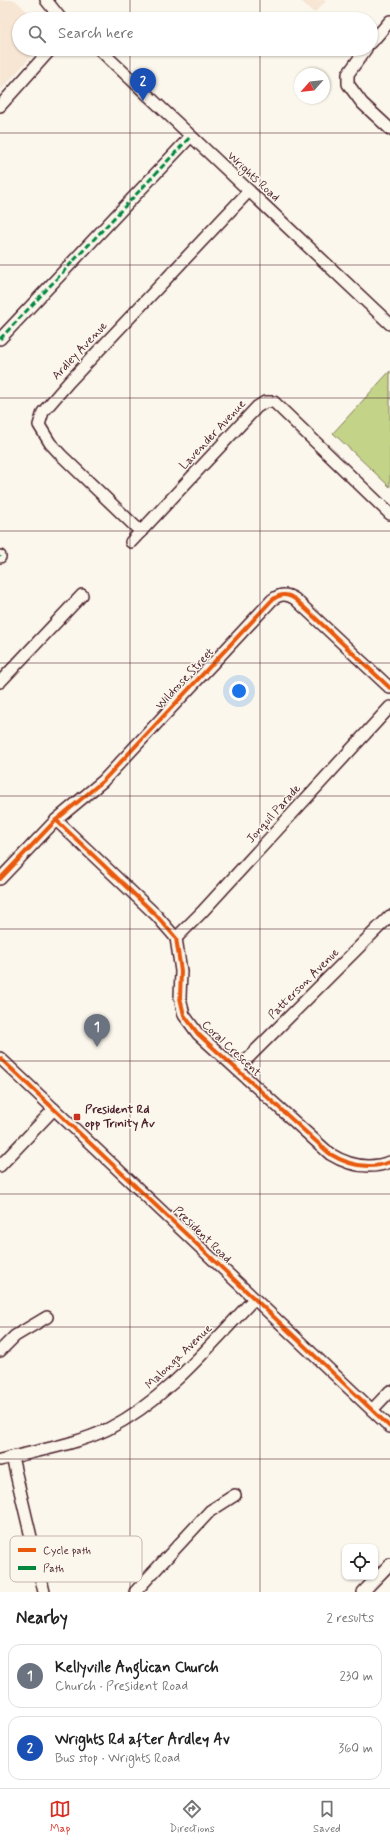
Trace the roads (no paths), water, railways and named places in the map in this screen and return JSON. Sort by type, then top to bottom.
[{"type":"street","points":[[46,0],[55,12]]},
{"type":"street","points":[[378,35],[390,21]]},
{"type":"street","points":[[0,106],[45,56]]},
{"type":"street","name":"Wrights Road","points":[[105,56],[390,324]]},
{"type":"street","points":[[361,56],[348,74],[348,84],[362,103],[390,129]]},
{"type":"street","points":[[0,339],[191,136]]},
{"type":"street","name":"Ardley Avenue","points":[[141,532],[50,443],[39,425],[43,412],[249,191]]},
{"type":"street","name":"Lavender Avenue","points":[[131,542],[257,407],[265,402],[274,402],[390,514]]},
{"type":"street","name":"Wildrose Street","points":[[0,879],[56,820],[103,781],[272,600],[278,596],[283,594],[290,596],[295,600],[390,688]]},
{"type":"street","points":[[0,682],[82,595]]},
{"type":"street","name":"Jonquil Parade","points":[[176,938],[202,912],[390,707]]},
{"type":"street","points":[[56,820],[156,914],[176,938]]},
{"type":"street","name":"Patterson Avenue","points":[[237,1069],[390,916]]},
{"type":"street","name":"Coral Crescent","points":[[176,938],[181,971],[180,998],[184,1015],[198,1034],[330,1154],[339,1160],[362,1166],[390,1162]]},
{"type":"street","name":"President Road","points":[[0,1058],[390,1427]]},
{"type":"street","points":[[0,1166],[54,1108]]},
{"type":"street","name":"Malonga Avenue","points":[[0,1460],[67,1443],[100,1431],[130,1415],[168,1388],[254,1299]]},
{"type":"street","points":[[0,1351],[15,1336],[47,1317]]},
{"type":"street","points":[[372,1410],[390,1391]]},
{"type":"street","points":[[12,1457],[31,1536]]},
{"type":"street","points":[[135,1592],[210,1511],[235,1495]]},
{"type":"street","points":[[363,1592],[390,1564]]},
{"type":"street","points":[[42,1582],[44,1592]]},
{"type":"place","name":"Wrights Rd after Ardley Av","points":[[143,101]]},
{"type":"place","name":"Kellyville Anglican Church","points":[[97,1047]]},
{"type":"place","name":"President Rd opp Trinity Av","points":[[77,1117]]}]
